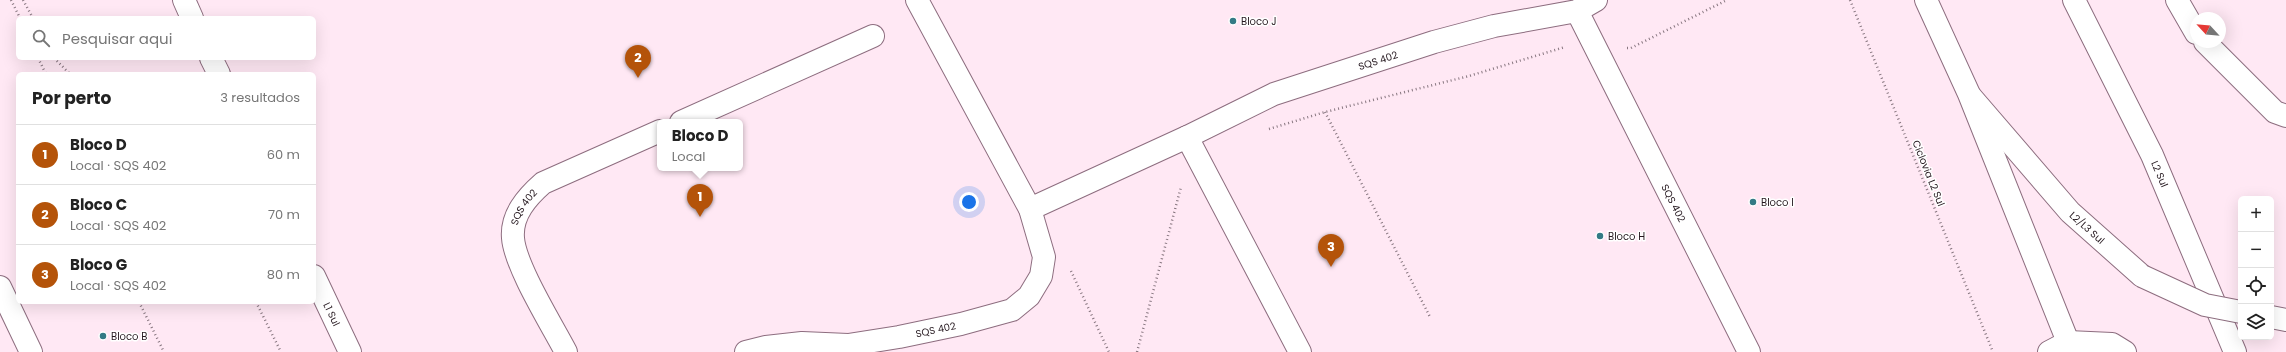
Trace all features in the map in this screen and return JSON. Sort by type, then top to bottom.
[{"type":"street","points":[[184,0],[191,16]]},
{"type":"street","name":"SQS 402","points":[[746,352],[766,347],[802,343],[848,345],[899,337],[1012,310],[1029,296],[1041,276],[1044,257],[1030,209],[917,0]]},
{"type":"street","name":"SQS 402","points":[[1030,209],[1187,137],[1274,94],[1494,26],[1577,12],[1596,0]]},
{"type":"street","points":[[1926,0],[1969,94],[2063,349],[2112,344],[2126,352]]},
{"type":"street","name":"L2 Sul","points":[[2074,0],[2152,155],[2235,352]]},
{"type":"street","points":[[2177,0],[2190,23]]},
{"type":"street","name":"SQS 402","points":[[1577,12],[1749,352]]},
{"type":"street","points":[[688,119],[873,36]]},
{"type":"street","points":[[2211,48],[2281,114]]},
{"type":"street","points":[[212,60],[218,72]]},
{"type":"street","name":"L2/L3 Sul","points":[[1969,94],[2070,212],[2142,276],[2205,305],[2238,311]]},
{"type":"street","name":"SQS 402","points":[[566,352],[521,266],[513,237],[517,215],[527,197],[543,184],[657,132]]},
{"type":"street","points":[[1187,137],[1300,352]]},
{"type":"street","name":"L1 Sul","points":[[316,280],[350,352]]},
{"type":"street","points":[[0,287],[31,352]]},
{"type":"street","points":[[2274,318],[2286,320]]},
{"type":"path","points":[[11,0],[19,16]]},
{"type":"path","points":[[23,0],[32,16]]},
{"type":"path","points":[[1264,131],[1325,112],[1469,76],[1591,39],[1631,48],[1727,0]]},
{"type":"path","name":"Ciclovia L2 Sul","points":[[1850,0],[1993,352]]},
{"type":"path","points":[[39,60],[45,72]]},
{"type":"path","points":[[56,60],[68,72]]},
{"type":"path","points":[[1325,112],[1430,317]]},
{"type":"path","points":[[1137,352],[1189,160],[1197,156]]},
{"type":"path","points":[[1069,266],[1110,352]]},
{"type":"path","points":[[140,304],[164,352]]},
{"type":"path","points":[[257,304],[281,352]]},
{"type":"place","name":"Bloco J","points":[[1233,21]]},
{"type":"place","name":"Bloco C","points":[[638,78]]},
{"type":"place","name":"Bloco I","points":[[1753,202]]},
{"type":"place","name":"Bloco D","points":[[700,217]]},
{"type":"place","name":"Bloco H","points":[[1600,236]]},
{"type":"place","name":"Bloco G","points":[[1331,267]]},
{"type":"place","name":"Bloco B","points":[[103,336]]}]
